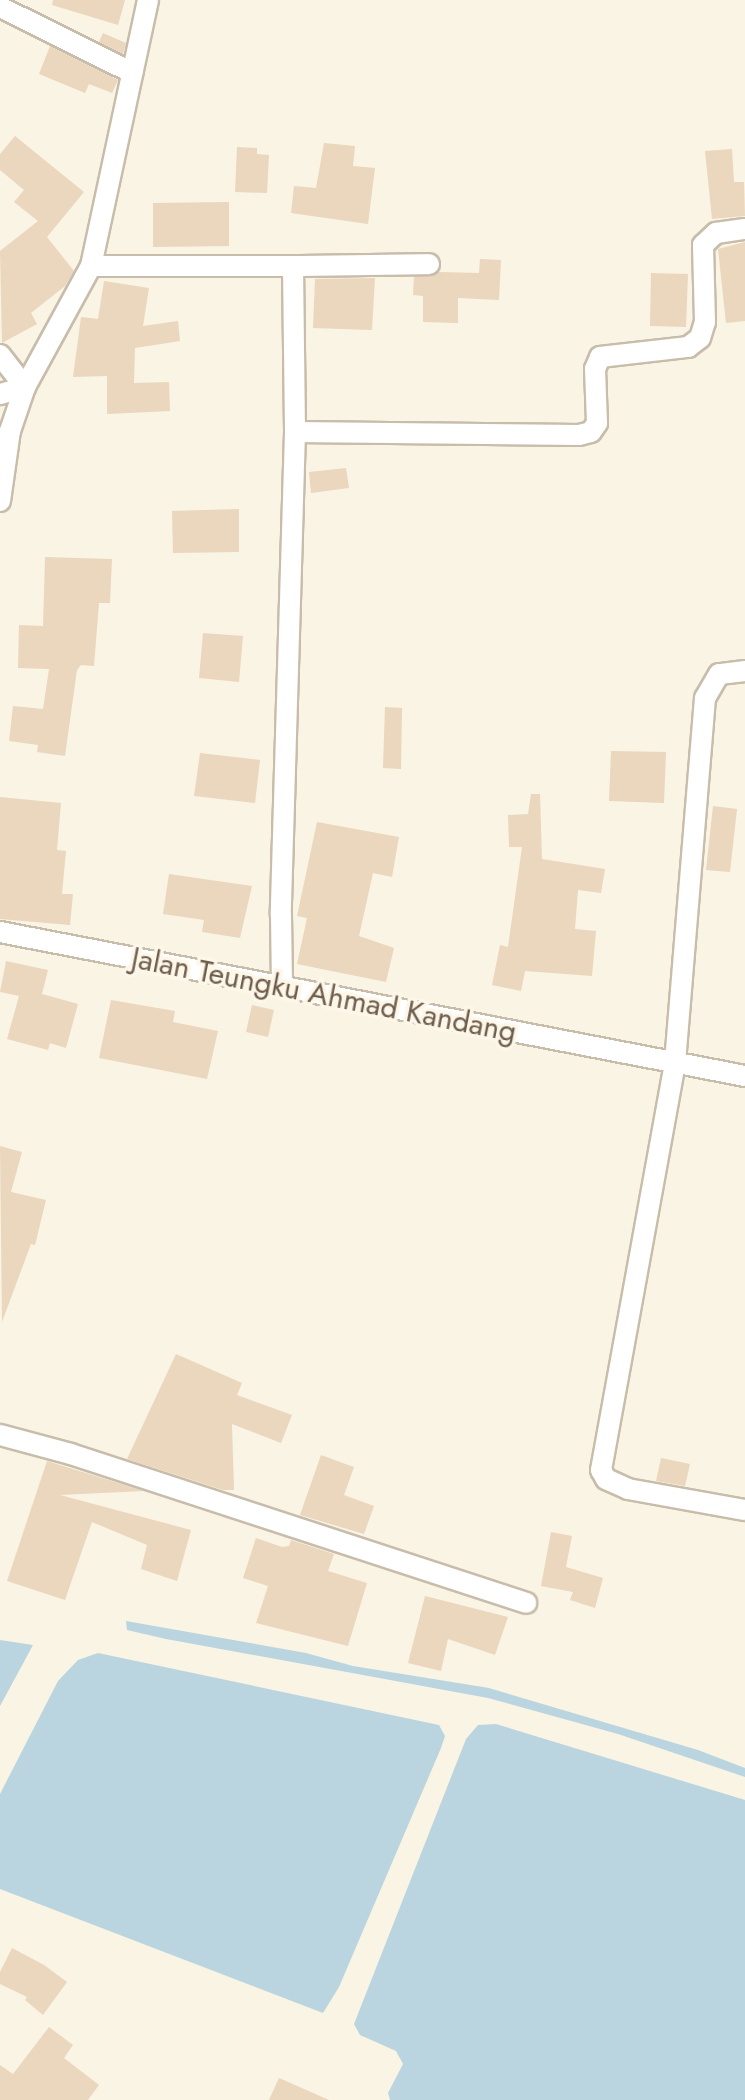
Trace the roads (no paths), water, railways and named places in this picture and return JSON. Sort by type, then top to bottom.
[{"type":"street","points":[[0,501],[10,431],[25,387],[91,266],[148,0]]},
{"type":"street","points":[[0,7],[133,73]]},
{"type":"street","points":[[295,432],[579,435],[591,432],[597,423],[595,369],[600,357],[688,347],[700,338],[705,322],[703,245],[716,233],[745,229]]},
{"type":"street","points":[[91,266],[429,264]]},
{"type":"street","points":[[282,987],[281,915],[295,432],[293,266]]},
{"type":"street","points":[[0,355],[6,368],[25,387]]},
{"type":"street","points":[[0,394],[25,387]]},
{"type":"street","points":[[745,671],[719,674],[705,698],[660,1060],[601,1470],[606,1479],[628,1489],[745,1510]]},
{"type":"street","name":"Jalan Teungku Ahmad Kandang","points":[[0,932],[745,1076]]},
{"type":"street","points":[[0,1435],[71,1454],[526,1603]]},
{"type":"water","points":[[126,1621],[306,1653],[353,1666],[489,1688],[698,1750],[745,1768],[745,1777],[618,1734],[488,1698],[166,1639],[127,1630]]},
{"type":"water","points":[[0,1640],[33,1645],[0,1706]]},
{"type":"water","points":[[98,1653],[439,1725],[445,1736],[441,1748],[339,1987],[323,2013],[0,1889],[0,1794],[58,1681],[78,1660]]},
{"type":"water","points":[[496,1724],[745,1800],[745,2100],[390,2100],[388,2093],[403,2064],[396,2051],[360,2035],[354,2024],[466,1739],[478,1725]]}]
